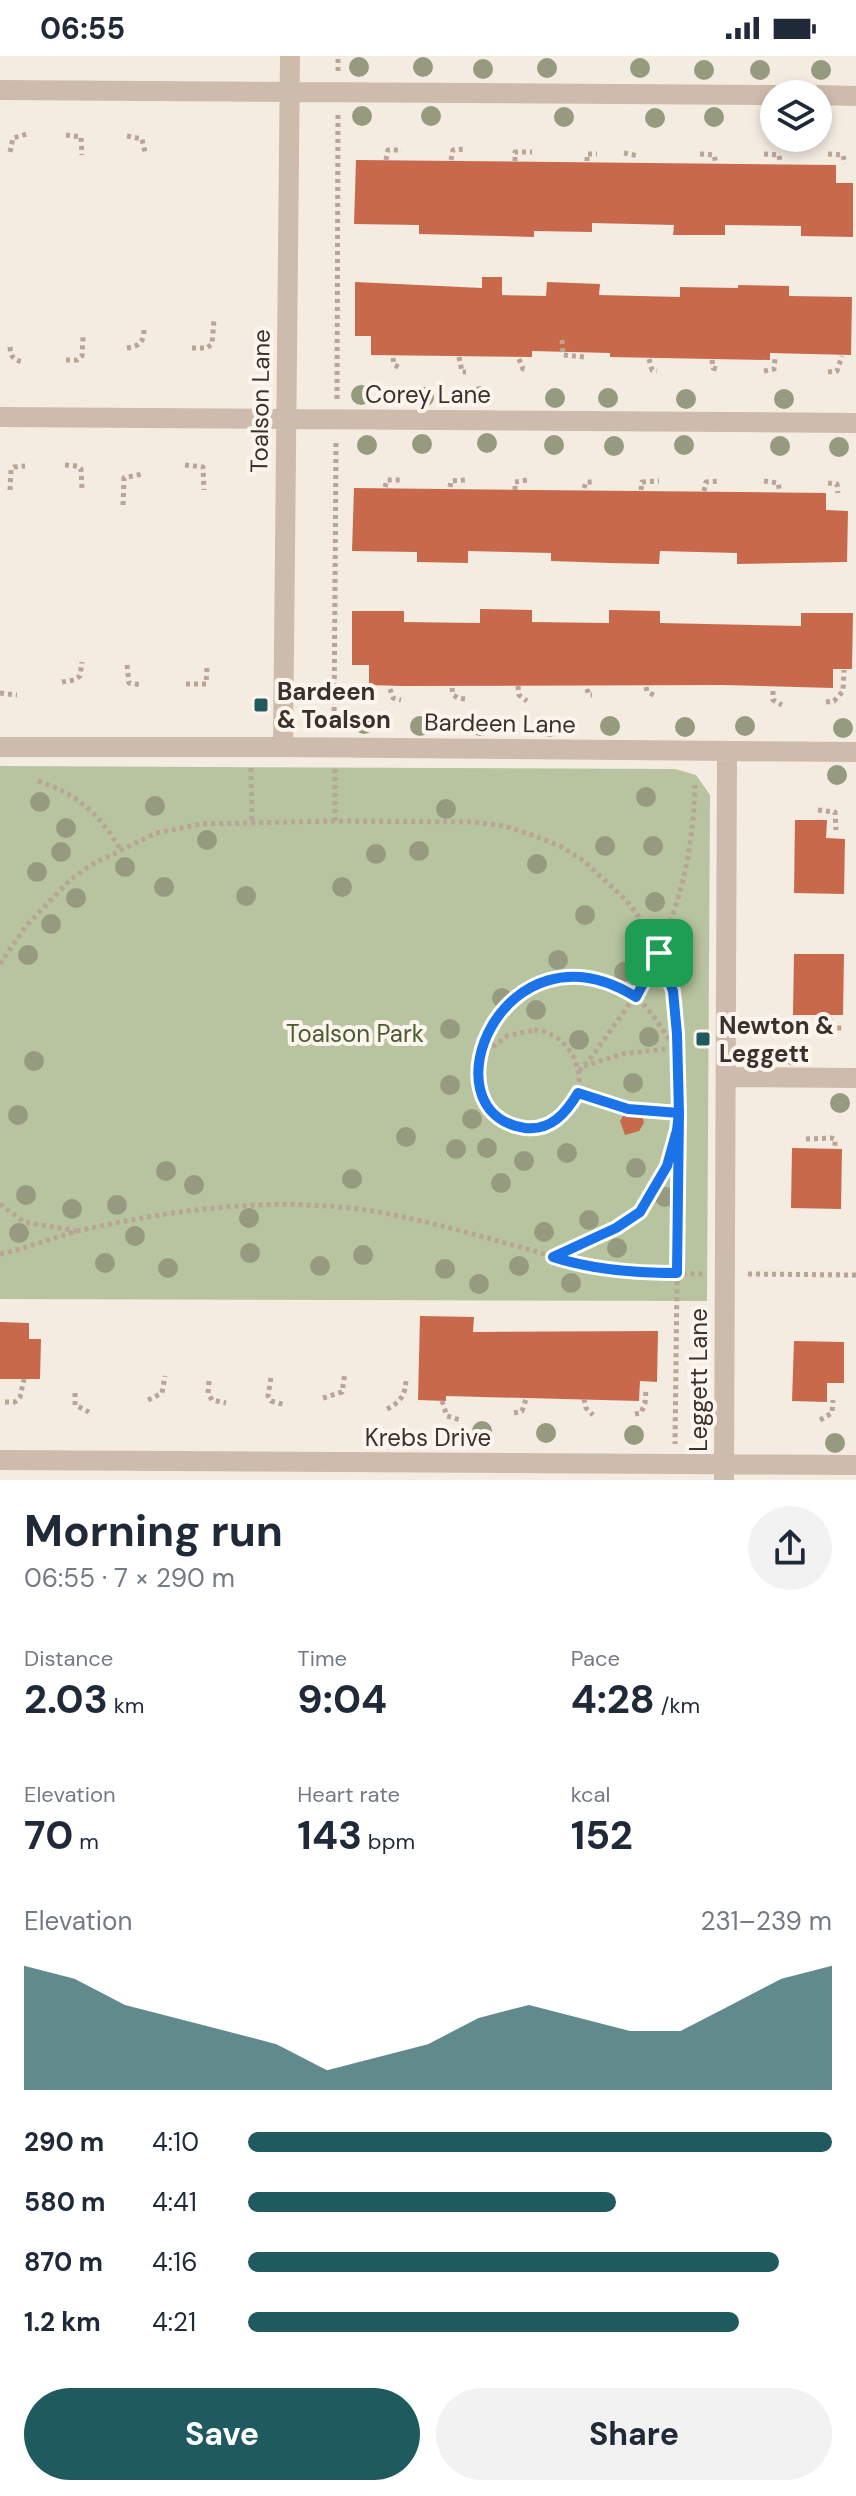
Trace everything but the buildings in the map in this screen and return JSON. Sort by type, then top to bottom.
[{"type":"street","name":"Toalson Lane","points":[[283,747],[290,56]]},
{"type":"street","points":[[0,90],[760,95]]},
{"type":"street","points":[[832,95],[856,96]]},
{"type":"street","name":"Corey Lane","points":[[0,417],[856,423]]},
{"type":"street","name":"Bardeen Lane","points":[[0,747],[856,752]]},
{"type":"street","name":"Leggett Lane","points":[[724,1472],[727,752]]},
{"type":"street","points":[[727,1077],[856,1078]]},
{"type":"street","name":"Krebs Drive","points":[[0,1460],[724,1472],[856,1465]]},
{"type":"path","points":[[338,56],[338,74]]},
{"type":"path","points":[[337,402],[338,109]]},
{"type":"path","points":[[10,152],[13,138],[27,134]]},
{"type":"path","points":[[66,135],[81,137],[82,155]]},
{"type":"path","points":[[127,136],[142,139],[145,152]]},
{"type":"path","points":[[451,160],[453,150],[465,149]]},
{"type":"path","points":[[386,160],[388,150],[402,150]]},
{"type":"path","points":[[515,161],[515,152],[532,152]]},
{"type":"path","points":[[624,153],[639,156]]},
{"type":"path","points":[[587,161],[587,154],[597,154]]},
{"type":"path","points":[[700,154],[714,155],[716,164]]},
{"type":"path","points":[[764,154],[779,155],[780,162]]},
{"type":"path","points":[[828,154],[843,155],[845,164]]},
{"type":"path","points":[[192,348],[207,348],[212,344],[214,320]]},
{"type":"path","points":[[127,348],[142,342],[144,328]]},
{"type":"path","points":[[66,360],[77,360],[82,356],[83,337]]},
{"type":"path","points":[[562,340],[563,355],[584,357]]},
{"type":"path","points":[[10,347],[15,360],[23,362]]},
{"type":"path","points":[[828,372],[837,371],[842,356]]},
{"type":"path","points":[[459,357],[460,368],[466,372]]},
{"type":"path","points":[[393,358],[394,365],[401,368]]},
{"type":"path","points":[[519,359],[523,369],[528,369]]},
{"type":"path","points":[[649,359],[652,370],[657,371]]},
{"type":"path","points":[[764,371],[774,369],[775,359]]},
{"type":"path","points":[[712,360],[713,368],[720,370]]},
{"type":"path","points":[[334,730],[336,440]]},
{"type":"path","points":[[65,465],[81,469],[82,489]]},
{"type":"path","points":[[185,465],[203,467],[204,490]]},
{"type":"path","points":[[10,490],[11,470],[25,466]]},
{"type":"path","points":[[123,505],[124,478],[142,474]]},
{"type":"path","points":[[385,487],[387,480],[401,480]]},
{"type":"path","points":[[450,487],[451,481],[465,480]]},
{"type":"path","points":[[515,490],[515,482],[527,480]]},
{"type":"path","points":[[641,490],[642,482],[659,481]]},
{"type":"path","points":[[704,491],[706,482],[719,481]]},
{"type":"path","points":[[764,481],[778,483],[780,492]]},
{"type":"path","points":[[584,488],[586,482],[595,482]]},
{"type":"path","points":[[828,483],[837,484],[838,493]]},
{"type":"path","points":[[62,682],[80,676],[82,662]]},
{"type":"path","points":[[127,665],[129,683],[142,685]]},
{"type":"path","points":[[186,684],[206,684],[207,667]]},
{"type":"path","points":[[826,702],[834,701],[843,691],[844,670]]},
{"type":"path","points":[[518,686],[519,695],[527,701]]},
{"type":"path","points":[[646,687],[655,696]]},
{"type":"path","points":[[452,688],[453,695],[465,699]]},
{"type":"path","points":[[390,689],[393,698],[401,700]]},
{"type":"path","points":[[587,689],[592,695]]},
{"type":"path","points":[[773,691],[773,700],[782,705]]},
{"type":"path","points":[[0,693],[17,695]]},
{"type":"path","points":[[251,767],[252,822]]},
{"type":"path","points":[[335,769],[335,821]]},
{"type":"path","points":[[38,781],[62,789],[87,806],[106,826],[121,850]]},
{"type":"path","points":[[579,1071],[636,997],[672,922],[688,859],[695,785]]},
{"type":"path","points":[[818,810],[835,812],[836,830]]},
{"type":"path","points":[[0,964],[26,926],[70,880],[91,865],[156,833],[201,824],[438,821],[494,825],[562,847],[584,861],[626,900],[649,930],[673,991],[679,1113],[675,1448]]},
{"type":"path","points":[[481,1055],[507,1036],[522,1031],[547,1031],[571,1053],[579,1071],[578,1093],[562,1117],[535,1128],[511,1125],[493,1115],[483,1101],[478,1082],[481,1055],[487,1033],[503,1009],[523,991],[559,976],[581,975],[622,988],[636,997],[675,1048]]},
{"type":"path","points":[[829,1017],[833,1028],[842,1028]]},
{"type":"path","points":[[584,1066],[622,1054],[675,1048]]},
{"type":"path","points":[[578,1093],[628,1109],[679,1113]]},
{"type":"path","points":[[553,1257],[616,1228],[640,1212],[667,1166],[677,1130]]},
{"type":"path","points":[[806,1139],[832,1138],[835,1139],[835,1146]]},
{"type":"path","points":[[0,1204],[24,1222],[78,1231]]},
{"type":"path","points":[[0,1254],[78,1231],[196,1209],[278,1205],[384,1213],[592,1267],[708,1274]]},
{"type":"path","points":[[742,1274],[856,1275]]},
{"type":"path","points":[[323,1398],[342,1392],[345,1373]]},
{"type":"path","points":[[148,1400],[162,1393],[165,1376]]},
{"type":"path","points":[[271,1378],[268,1396],[271,1401],[286,1405]]},
{"type":"path","points":[[387,1409],[398,1403],[406,1378]]},
{"type":"path","points":[[5,1402],[15,1402],[20,1397],[24,1379]]},
{"type":"path","points":[[209,1381],[208,1393],[212,1400],[226,1403]]},
{"type":"path","points":[[635,1414],[641,1413],[644,1408],[646,1390]]},
{"type":"path","points":[[75,1393],[75,1405],[89,1412]]},
{"type":"path","points":[[514,1413],[522,1411],[526,1399]]},
{"type":"path","points":[[584,1399],[586,1408],[593,1415]]},
{"type":"path","points":[[820,1420],[832,1413],[833,1400]]},
{"type":"path","points":[[442,1401],[447,1416],[460,1420]]},
{"type":"green space","name":"Toalson Park","points":[[0,766],[675,769],[696,775],[710,795],[707,1301],[0,1299]]},
{"type":"place","name":"Bardeen & Toalson","points":[[261,705]]},
{"type":"place","name":"Newton & Leggett","points":[[703,1039]]},
{"type":"route","points":[[659,953],[636,997],[622,988],[581,975],[559,976],[523,991],[494,1021],[481,1055],[478,1082],[483,1101],[493,1115],[511,1125],[526,1128],[548,1125],[562,1117],[578,1093],[628,1109],[679,1113],[677,1273],[619,1271],[577,1265],[553,1257],[616,1228],[640,1212],[667,1166],[677,1130],[679,1113],[677,1034],[673,991],[659,953]]}]
